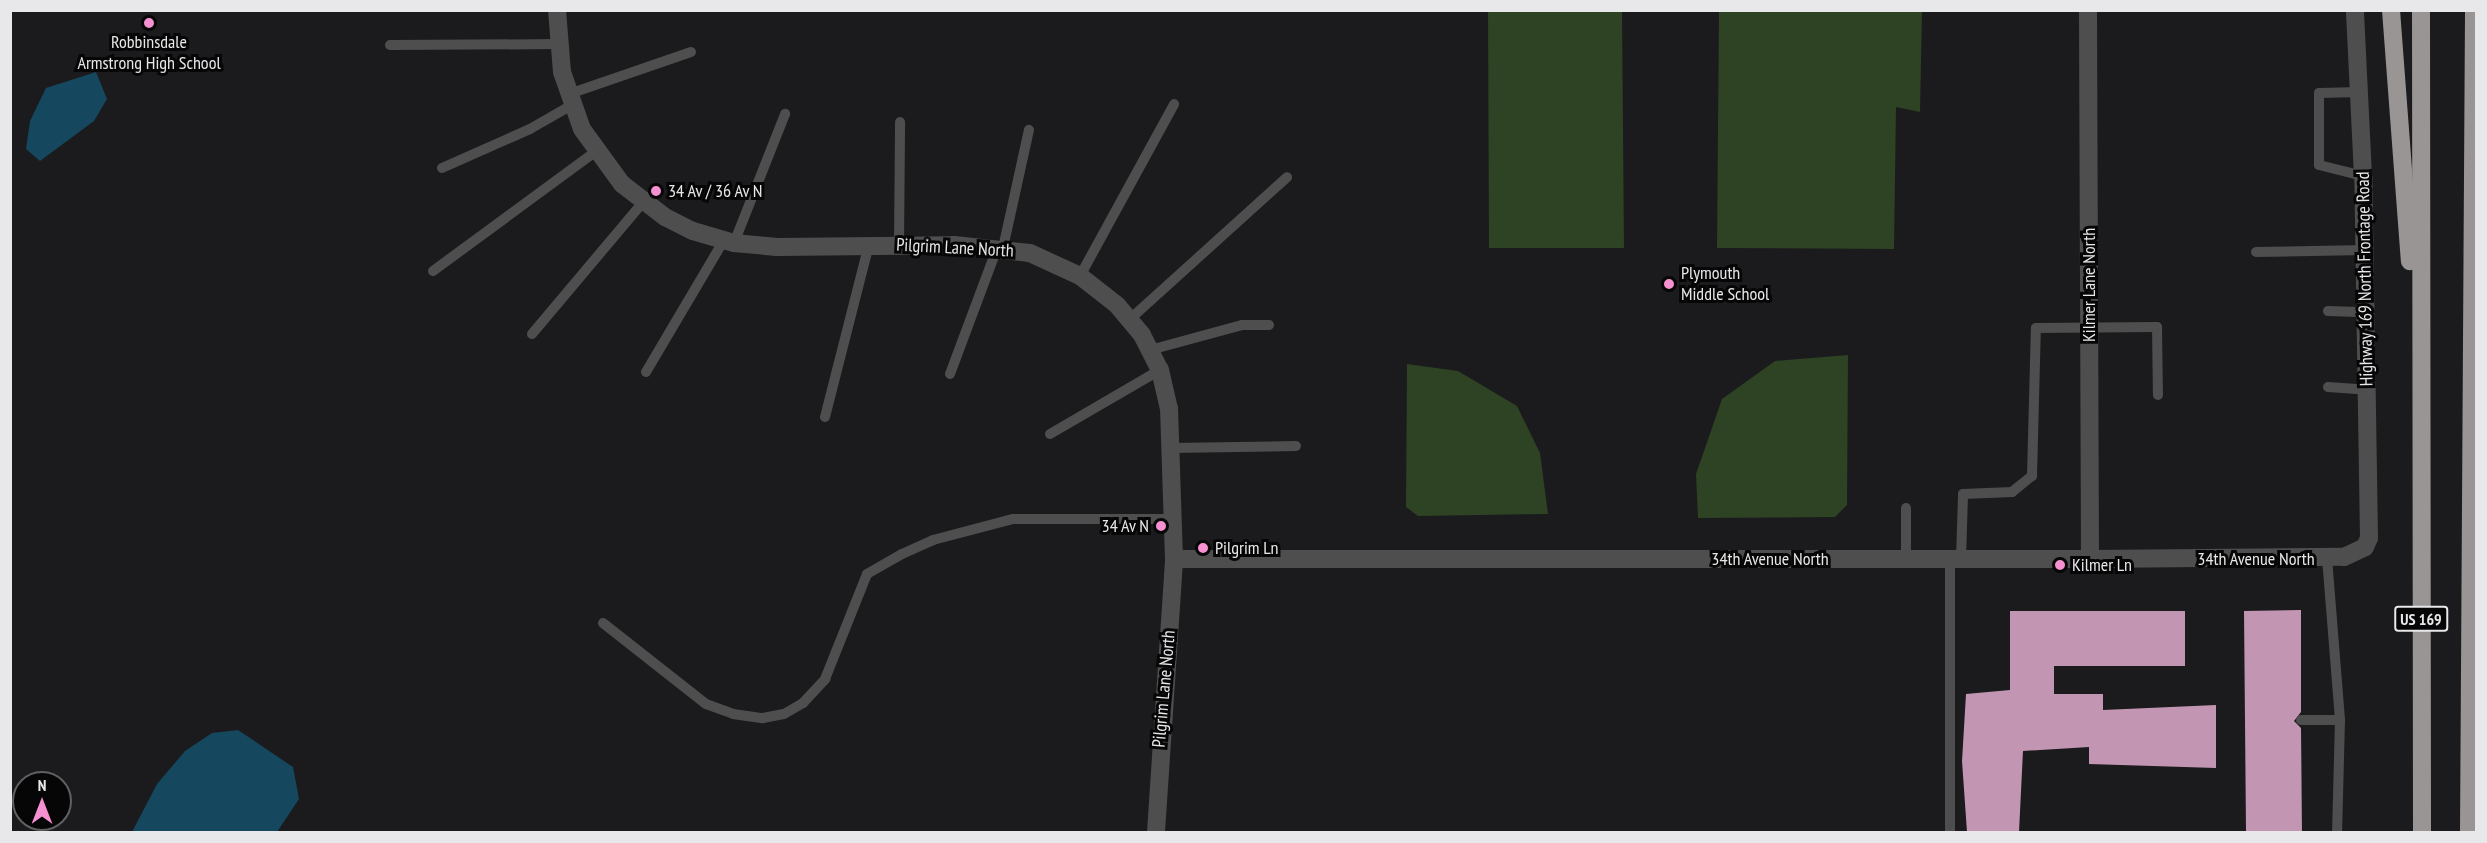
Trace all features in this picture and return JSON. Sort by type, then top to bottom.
[{"type":"highway","points":[[2391,10],[2420,406]]},
{"type":"highway","name":"US 169","points":[[2421,10],[2422,832]]},
{"type":"highway","name":"US 169","points":[[2469,832],[2474,10]]},
{"type":"highway","points":[[2470,530],[2476,464]]},
{"type":"street","name":"Pilgrim Lane North","points":[[557,10],[558,44],[571,99],[595,152],[622,184],[643,202],[693,231],[729,241],[777,247],[899,245],[1000,248],[1051,260],[1080,276],[1117,305],[1129,320],[1150,350],[1160,370],[1168,408],[1171,448],[1174,559],[1156,832]]},
{"type":"street","name":"Kilmer Lane North","points":[[2088,10],[2090,559]]},
{"type":"street","name":"Highway 169 North Frontage Road","points":[[2355,10],[2365,250],[2369,524],[2365,547]]},
{"type":"street","name":"34th Avenue North","points":[[1174,559],[2327,558],[2344,557],[2365,547]]},
{"type":"lane","points":[[390,45],[558,44]]},
{"type":"lane","points":[[442,168],[530,129],[571,99],[691,52]]},
{"type":"lane","points":[[2360,92],[2319,93],[2319,165],[2363,176]]},
{"type":"lane","points":[[1080,276],[1174,104]]},
{"type":"lane","points":[[646,372],[729,241],[785,114]]},
{"type":"lane","points":[[899,245],[900,122]]},
{"type":"lane","points":[[950,374],[1000,248],[1029,130]]},
{"type":"lane","points":[[433,271],[595,152]]},
{"type":"lane","points":[[1129,320],[1287,177]]},
{"type":"lane","points":[[532,334],[643,202]]},
{"type":"lane","points":[[825,417],[869,245]]},
{"type":"lane","points":[[2256,252],[2365,250]]},
{"type":"lane","points":[[2328,311],[2365,312]]},
{"type":"lane","points":[[1150,350],[1242,325],[1269,325]]},
{"type":"lane","points":[[1950,832],[1956,559],[1963,494],[2012,492],[2032,476],[2036,328],[2157,327],[2158,394]]},
{"type":"lane","points":[[1050,434],[1160,370]]},
{"type":"lane","points":[[2328,387],[2367,390]]},
{"type":"lane","points":[[1171,448],[1296,446]]},
{"type":"lane","points":[[1906,508],[1906,559]]},
{"type":"lane","points":[[603,623],[706,704],[733,714],[763,718],[784,714],[804,704],[825,679],[867,574],[902,554],[933,540],[1013,519],[1173,519]]},
{"type":"lane","points":[[2327,558],[2340,720],[2337,832]]},
{"type":"lane","points":[[2301,720],[2340,720]]},
{"type":"green space","points":[[1488,11],[1622,11],[1624,248],[1489,248]]},
{"type":"green space","points":[[1719,11],[1922,11],[1920,112],[1896,107],[1894,249],[1717,248]]},
{"type":"green space","points":[[1848,355],[1847,505],[1835,517],[1698,518],[1696,474],[1722,399],[1775,361]]},
{"type":"green space","points":[[1407,364],[1458,371],[1517,406],[1540,453],[1548,514],[1418,516],[1406,507]]},
{"type":"water","points":[[96,72],[107,99],[94,121],[40,161],[26,149],[30,121],[46,88]]},
{"type":"water","points":[[238,730],[293,767],[299,799],[277,832],[132,832],[157,784],[185,751],[212,733]]},
{"type":"building","points":[[2301,610],[2301,712],[2294,721],[2301,728],[2302,832],[2246,832],[2244,611]]},
{"type":"building","points":[[2010,611],[2185,611],[2185,666],[2054,666],[2054,694],[2103,694],[2103,710],[2216,705],[2216,768],[2089,764],[2089,747],[2023,751],[2019,832],[1967,832],[1962,761],[1966,694],[2010,690]]},
{"type":"place","name":"Robbinsdale Armstrong High School","points":[[149,23]]},
{"type":"place","name":"34 Av / 36 Av N","points":[[656,191]]},
{"type":"place","name":"Plymouth Middle School","points":[[1669,284]]},
{"type":"place","name":"34 Av N","points":[[1161,526]]},
{"type":"place","name":"Pilgrim Ln","points":[[1203,548]]},
{"type":"place","name":"Kilmer Ln","points":[[2060,565]]}]
